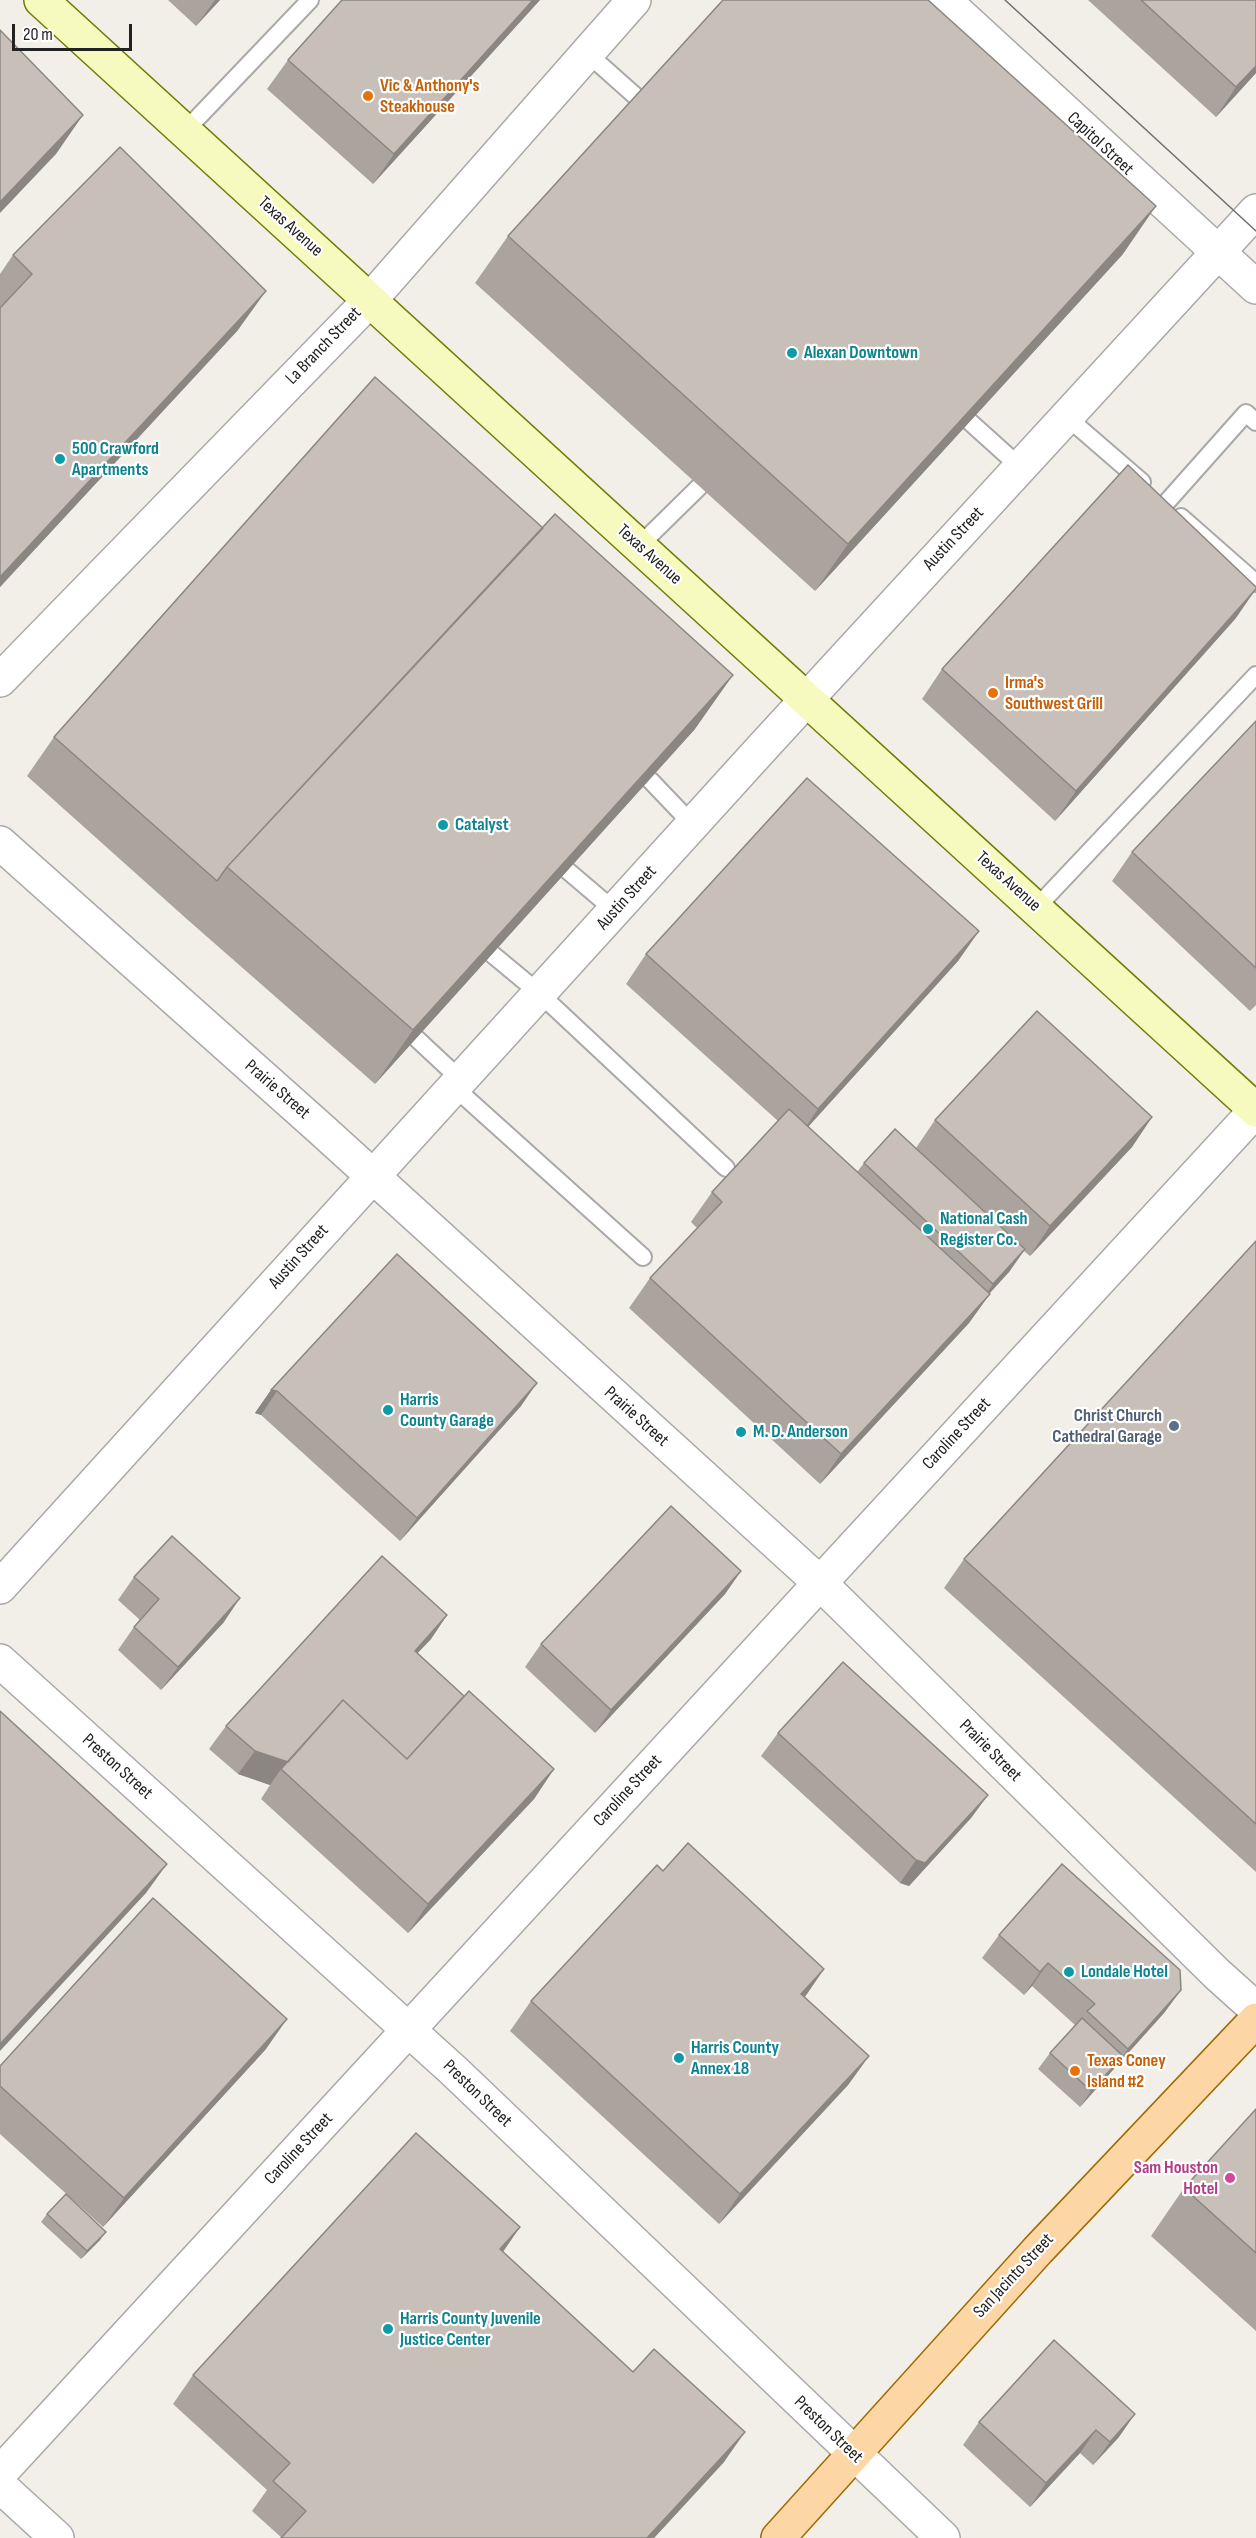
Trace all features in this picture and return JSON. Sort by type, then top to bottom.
[{"type":"main road","name":"Texas Avenue","points":[[41,0],[1256,1110]]},
{"type":"main road","name":"San Jacinto Street","points":[[778,2538],[1038,2250],[1256,2020]]},
{"type":"street","name":"La Branch Street","points":[[0,680],[370,300],[634,0]]},
{"type":"street","name":"Capitol Street","points":[[944,0],[1256,287]]},
{"type":"street","name":"Austin Street","points":[[0,1587],[539,993],[1256,211]]},
{"type":"street","name":"Prairie Street","points":[[0,843],[322,1130],[372,1178],[820,1583],[1217,1974],[1256,2009]]},
{"type":"street","name":"Caroline Street","points":[[0,2473],[1256,1110]]},
{"type":"street","name":"Preston Street","points":[[0,1661],[409,2030],[943,2538]]},
{"type":"street","points":[[0,2486],[57,2538]]},
{"type":"lane","points":[[185,131],[310,0]]},
{"type":"lane","points":[[587,53],[641,101]]},
{"type":"lane","points":[[1166,503],[1246,413],[1256,422]]},
{"type":"lane","points":[[1068,418],[1256,582]]},
{"type":"lane","points":[[970,422],[1020,467]]},
{"type":"lane","points":[[639,546],[699,487]]},
{"type":"lane","points":[[1036,908],[1256,675]]},
{"type":"lane","points":[[650,780],[693,825]]},
{"type":"lane","points":[[568,871],[615,911]]},
{"type":"lane","points":[[492,954],[539,993],[726,1168]]},
{"type":"lane","points":[[416,1038],[457,1084],[643,1257]]},
{"type":"building","points":[[342,0],[533,0],[394,154],[288,60]]},
{"type":"building","name":"Alexan Downtown","points":[[723,0],[928,0],[1156,206],[848,544],[508,236]]},
{"type":"building","points":[[1141,0],[1256,0],[1256,66],[1236,87]]},
{"type":"building","points":[[0,30],[83,115],[0,202]]},
{"type":"building","name":"500 Crawford Apartments","points":[[120,147],[266,291],[0,577],[0,308],[32,274],[13,255]]},
{"type":"building","points":[[375,377],[543,528],[227,867],[217,881],[54,737]]},
{"type":"building","points":[[1128,465],[1256,589],[1076,791],[942,669]]},
{"type":"building","name":"Catalyst","points":[[555,514],[733,675],[413,1030],[227,867]]},
{"type":"building","points":[[1256,721],[1256,968],[1132,852]]},
{"type":"building","points":[[807,778],[979,931],[818,1109],[646,954]]},
{"type":"building","points":[[1037,1011],[1152,1117],[1050,1226],[935,1120]]},
{"type":"building","points":[[789,1109],[990,1294],[841,1454],[650,1278],[722,1202],[712,1192]]},
{"type":"building","points":[[895,1129],[1025,1249],[993,1284],[864,1163]]},
{"type":"building","name":"Christ Church Cathedral Garage","points":[[1256,1241],[1256,1824],[964,1559]]},
{"type":"building","name":"Harris County Garage","points":[[397,1254],[537,1383],[417,1518],[277,1391],[271,1390]]},
{"type":"building","points":[[671,1506],[741,1571],[611,1710],[541,1644]]},
{"type":"building","points":[[172,1536],[240,1598],[178,1667],[134,1627],[159,1599],[134,1577]]},
{"type":"building","points":[[382,1556],[447,1615],[415,1651],[464,1696],[407,1759],[343,1700],[288,1762],[255,1751],[226,1726]]},
{"type":"building","points":[[843,1662],[988,1795],[925,1863],[916,1860],[778,1733]]},
{"type":"building","points":[[469,1691],[554,1769],[428,1904],[281,1769],[343,1700],[407,1759]]},
{"type":"building","points":[[0,1711],[167,1864],[0,2044]]},
{"type":"building","name":"Harris County Annex 18","points":[[688,1843],[824,1969],[801,1994],[869,2056],[740,2194],[531,2001],[657,1865],[663,1871]]},
{"type":"building","name":"Londale Hotel","points":[[1062,1864],[1180,1970],[1181,1990],[1128,2049],[1087,2011],[1095,2004],[1048,1963],[1040,1972],[999,1935]]},
{"type":"building","points":[[153,1898],[287,2019],[124,2198],[0,2086],[0,2066]]},
{"type":"building","points":[[1082,2018],[1123,2056],[1091,2091],[1050,2053]]},
{"type":"building","points":[[1256,2109],[1256,2253],[1184,2188]]},
{"type":"building","name":"Harris County Juvenile Justice Center","points":[[416,2133],[520,2227],[500,2249],[633,2372],[654,2349],[745,2432],[647,2538],[281,2538],[306,2511],[273,2481],[290,2463],[193,2375]]},
{"type":"building","points":[[66,2194],[106,2232],[87,2251],[47,2214]]},
{"type":"building","points":[[1054,2340],[1135,2414],[1110,2442],[1096,2430],[1046,2483],[979,2422]]},
{"type":"tram line","points":[[1005,0],[1256,231]]},
{"type":"place","name":"Vic & Anthony's Steakhouse","points":[[368,96]]},
{"type":"place","name":"Alexan Downtown","points":[[792,353]]},
{"type":"place","name":"500 Crawford Apartments","points":[[60,459]]},
{"type":"place","name":"Irma's Southwest Grill","points":[[993,693]]},
{"type":"place","name":"Catalyst","points":[[443,825]]},
{"type":"place","name":"National Cash Register Co.","points":[[928,1229]]},
{"type":"place","name":"Harris County Garage","points":[[388,1410]]},
{"type":"place","name":"Christ Church Cathedral Garage","points":[[1174,1426]]},
{"type":"place","name":"M. D. Anderson","points":[[741,1432]]},
{"type":"place","name":"Londale Hotel","points":[[1069,1972]]},
{"type":"place","name":"Harris County Annex 18","points":[[679,2058]]},
{"type":"place","name":"Texas Coney Island #2","points":[[1075,2071]]},
{"type":"place","name":"Sam Houston Hotel","points":[[1230,2178]]},
{"type":"place","name":"Harris County Juvenile Justice Center","points":[[388,2329]]}]
